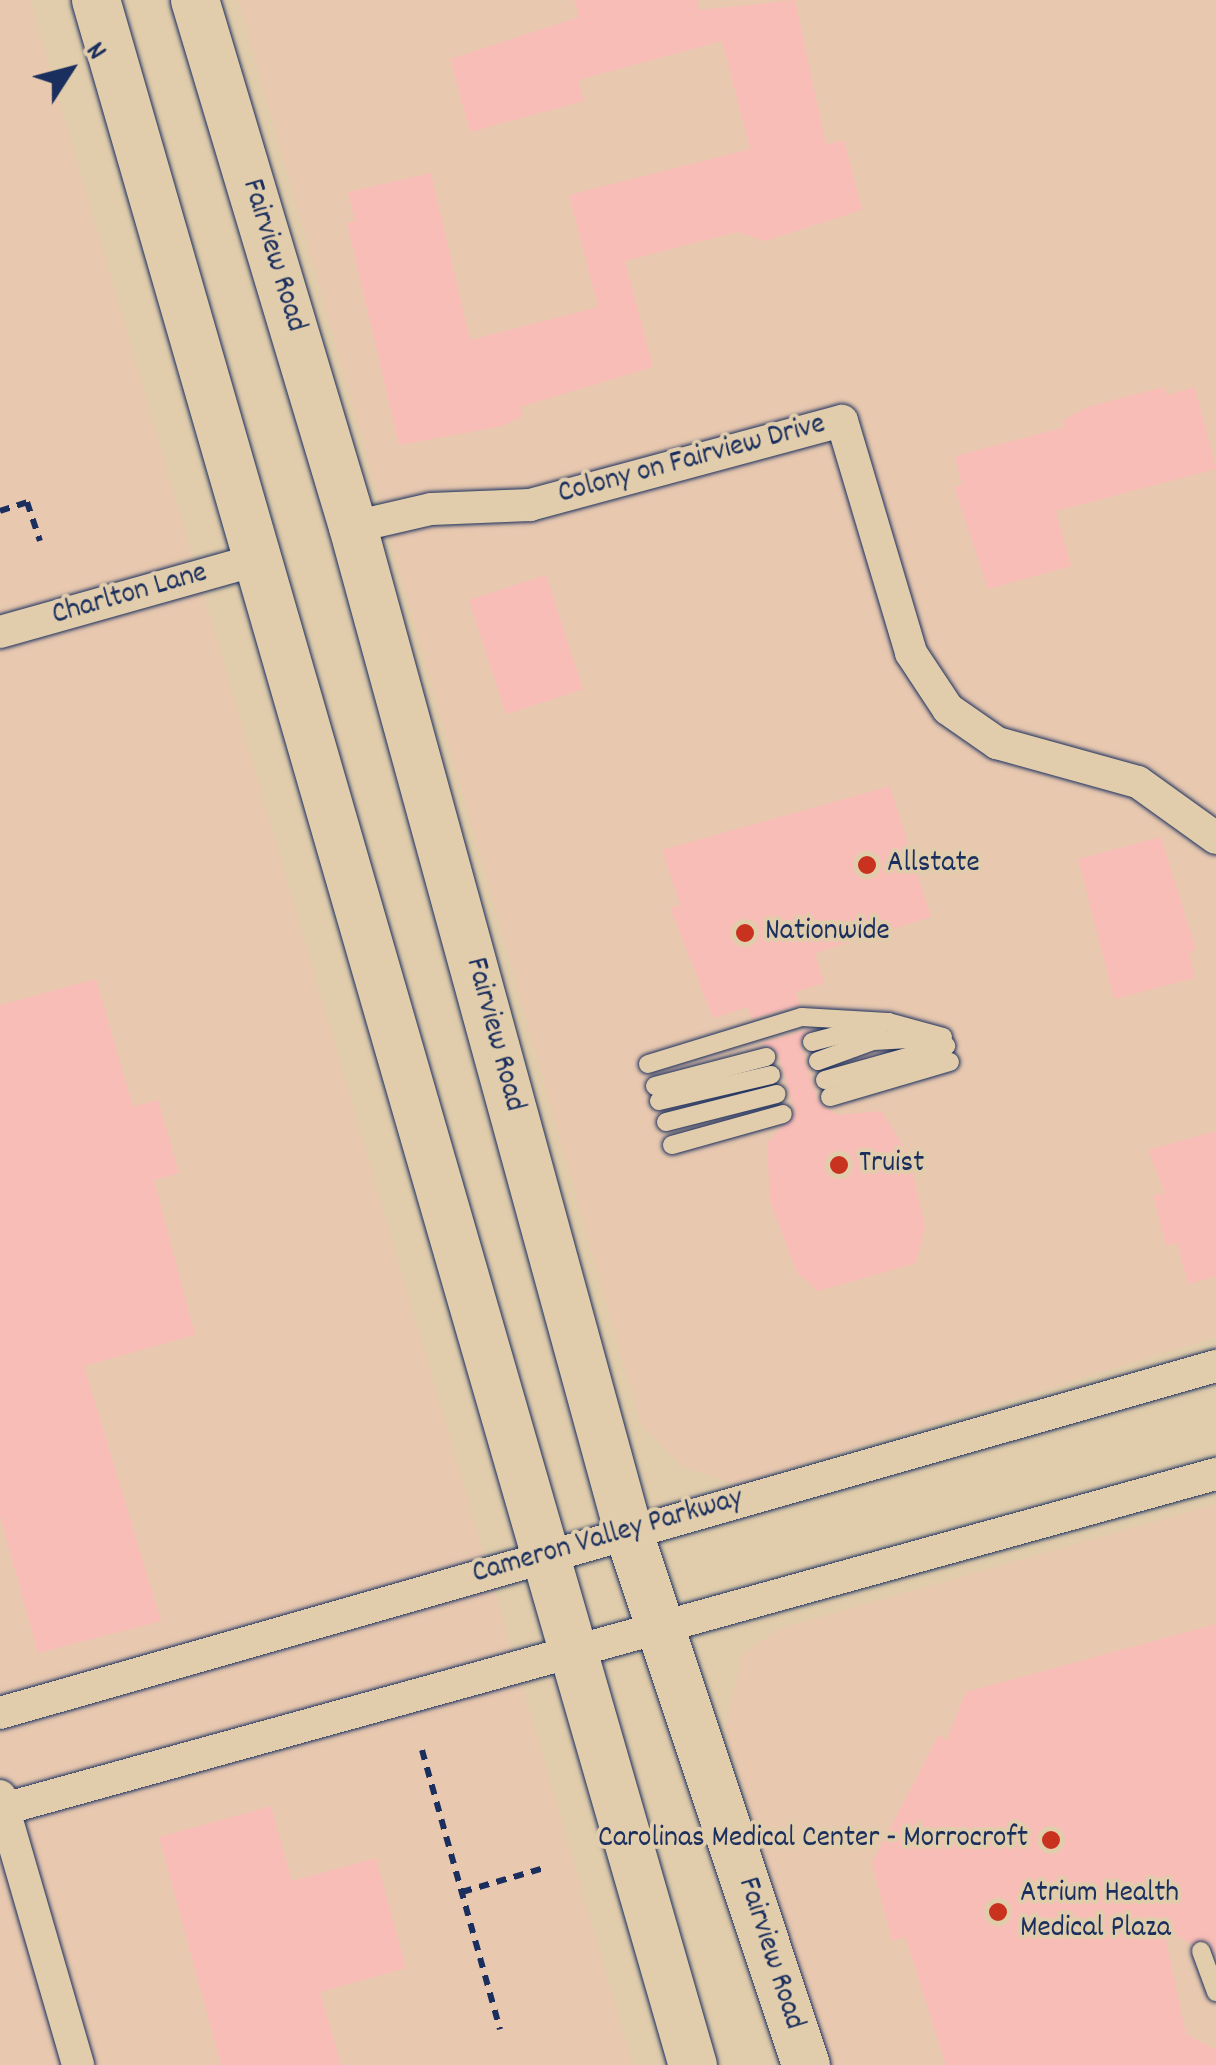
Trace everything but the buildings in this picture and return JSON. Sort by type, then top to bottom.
[{"type":"main road","points":[[96,0],[260,560],[569,1650],[693,2065]]},
{"type":"main road","name":"Fairview Road","points":[[195,0],[353,527],[628,1530],[806,2065]]},
{"type":"street","name":"Colony on Fairview Drive","points":[[353,527],[432,509],[530,504],[842,421],[912,654],[948,709],[997,743],[1138,782],[1216,838]]},
{"type":"street","name":"Charlton Lane","points":[[0,632],[260,560]]},
{"type":"street","name":"Cameron Valley Parkway","points":[[0,1713],[628,1530],[1216,1366]]},
{"type":"street","points":[[78,2065],[1,1805],[1216,1474]]},
{"type":"lane","points":[[648,1064],[802,1017],[888,1022],[946,1048]]},
{"type":"lane","points":[[888,1022],[815,1051],[873,1041],[946,1048]]},
{"type":"lane","points":[[827,1089],[946,1048]]},
{"type":"lane","points":[[657,1094],[768,1066]]},
{"type":"lane","points":[[666,1122],[777,1094]]},
{"type":"lane","points":[[672,1145],[783,1114]]},
{"type":"lane","points":[[1200,1950],[1216,1992]]},
{"type":"path","points":[[0,510],[27,502],[40,541]]},
{"type":"path","points":[[422,1750],[500,2030]]},
{"type":"path","points":[[462,1892],[544,1868]]},
{"type":"shaded area","points":[[0,0],[30,0],[633,2065],[0,2065]]},
{"type":"shaded area","points":[[238,0],[1216,0],[1216,1337],[736,1485],[681,1466],[640,1423]]},
{"type":"shaded area","name":"Atrium Health Medical Plaza","points":[[1216,1504],[1216,2065],[828,2065],[725,1730],[742,1655],[778,1629]]},
{"type":"place","name":"Allstate","points":[[867,865]]},
{"type":"place","name":"Nationwide","points":[[745,933]]},
{"type":"place","name":"Truist","points":[[839,1165]]},
{"type":"place","name":"Carolinas Medical Center - Morrocroft","points":[[1051,1840]]},
{"type":"place","name":"Atrium Health Medical Plaza","points":[[998,1912]]}]
